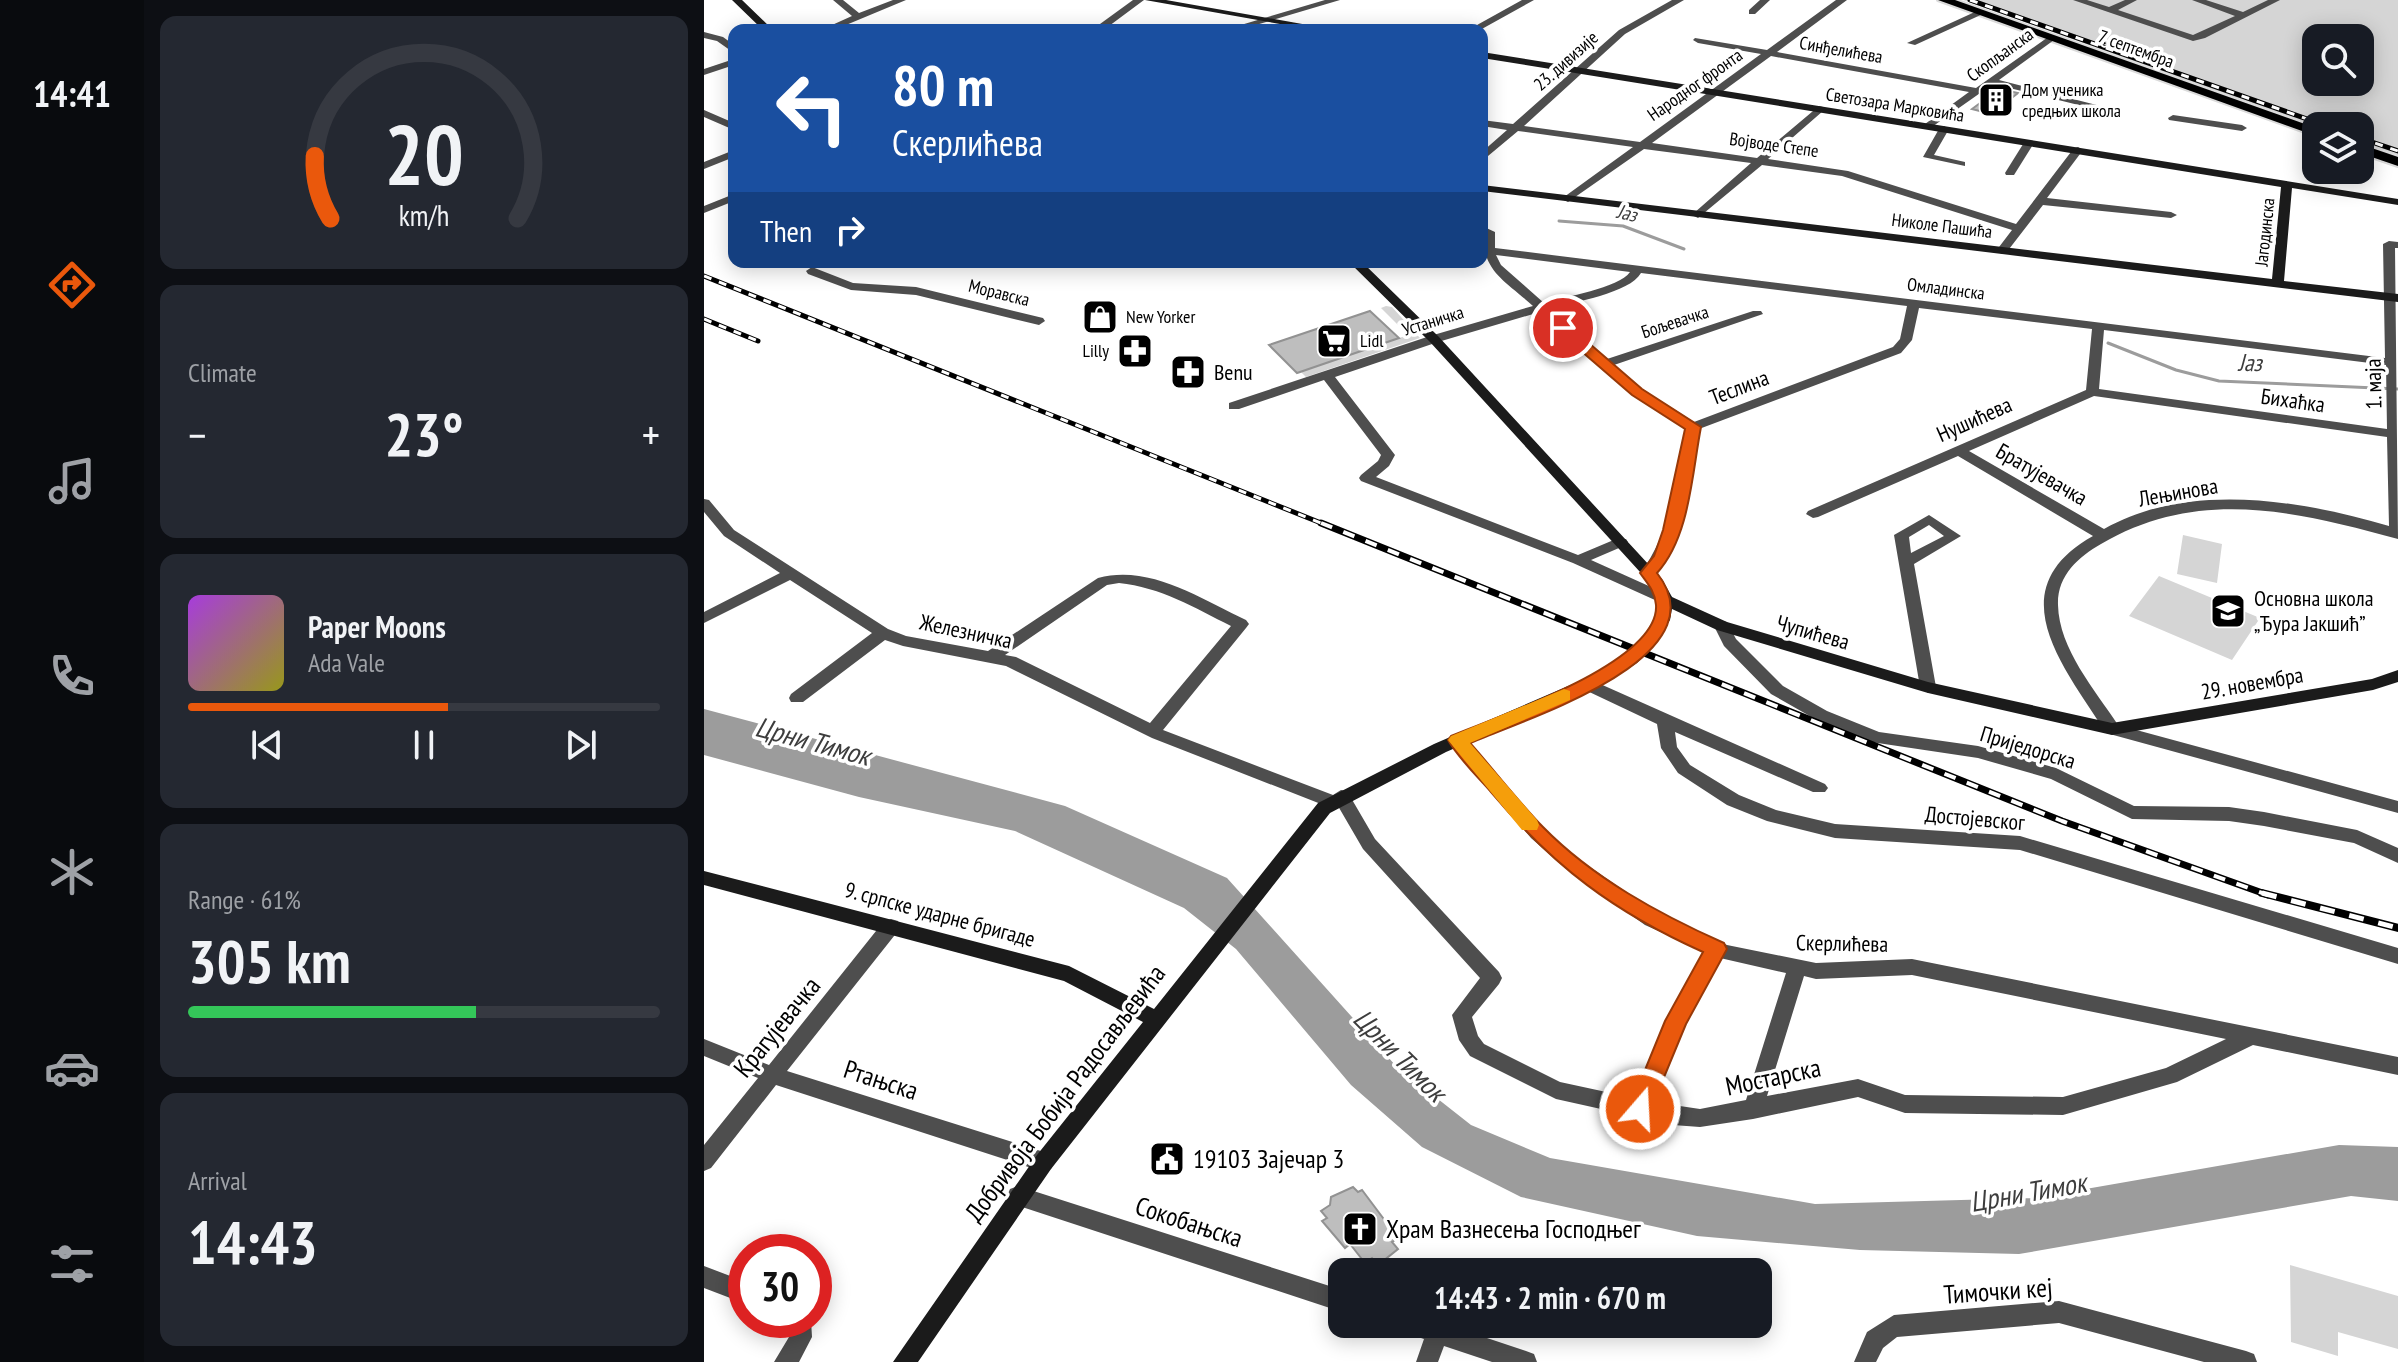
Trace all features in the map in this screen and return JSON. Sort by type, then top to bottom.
[{"type":"main road","name":"7. септембра","points":[[1944,0],[2302,127]]},
{"type":"main road","points":[[2374,153],[2398,162]]},
{"type":"street","points":[[737,0],[762,24]]},
{"type":"street","points":[[838,0],[858,17]]},
{"type":"street","points":[[841,24],[901,0]]},
{"type":"street","points":[[1106,24],[1139,0]]},
{"type":"street","points":[[1150,0],[1297,24]]},
{"type":"street","points":[[1250,24],[1335,0]]},
{"type":"street","points":[[1509,0],[1526,2]]},
{"type":"street","name":"23. дивизије","points":[[1488,153],[1622,32],[1679,0]]},
{"type":"street","points":[[1752,12],[1765,0]]},
{"type":"street","name":"Народног фронта","points":[[1568,199],[1842,0]]},
{"type":"street","points":[[2078,0],[2193,38],[2275,0]]},
{"type":"street","points":[[2109,11],[2132,0]]},
{"type":"street","points":[[2197,0],[2244,16]]},
{"type":"street","points":[[1484,24],[1526,2]]},
{"type":"street","points":[[1912,43],[1980,13]]},
{"type":"street","points":[[704,35],[721,39],[728,45]]},
{"type":"street","name":"Скопљанска","points":[[1929,126],[2051,38]]},
{"type":"street","name":"Синђелићева","points":[[1698,40],[1978,91]]},
{"type":"street","name":"Светозара Марковића","points":[[1488,56],[2398,202]]},
{"type":"street","points":[[704,72],[728,64]]},
{"type":"street","points":[[1991,81],[2115,111]]},
{"type":"street","points":[[1698,215],[1819,109]]},
{"type":"street","points":[[2173,118],[2239,134],[2251,109]]},
{"type":"street","points":[[704,113],[728,124]]},
{"type":"street","name":"Војводе Степе","points":[[1488,124],[1855,175],[2019,229]]},
{"type":"street","points":[[1944,129],[1928,157],[1961,164]]},
{"type":"street","points":[[2010,173],[2029,143]]},
{"type":"street","points":[[2002,251],[2078,150]]},
{"type":"street","points":[[704,166],[728,156]]},
{"type":"street","name":"Јагодинска","points":[[2278,284],[2287,184]]},
{"type":"street","name":"Николе Пашића","points":[[1488,189],[2394,297]]},
{"type":"street","points":[[704,210],[728,200]]},
{"type":"street","points":[[2040,201],[2171,215]]},
{"type":"street","points":[[1488,232],[1496,267],[1637,392],[1693,427]]},
{"type":"street","name":"1. маја","points":[[2397,534],[2394,297],[2389,244],[2398,245]]},
{"type":"street","name":"Омладинска","points":[[1490,251],[2395,363]]},
{"type":"street","name":"Моравска","points":[[817,268],[812,271],[851,286],[916,291],[1039,321]]},
{"type":"street","points":[[1336,798],[1458,740],[1589,685],[1631,659],[1648,642],[1662,620],[1666,600],[1621,542],[1434,339],[1361,268]]},
{"type":"street","name":"Устаничка","points":[[1234,406],[1434,339],[1624,283],[1638,269]]},
{"type":"street","name":"Теслина","points":[[1648,573],[1662,558],[1672,530],[1693,427],[1897,350],[1906,340],[1914,303]]},
{"type":"street","name":"Бољевачка","points":[[1605,364],[1757,314]]},
{"type":"street","points":[[2092,392],[2098,326]]},
{"type":"street","points":[[1326,374],[1388,455],[1384,463],[1366,478],[1578,560],[1666,600]]},
{"type":"street","name":"Бихаћка","points":[[2092,392],[2394,434]]},
{"type":"street","name":"Нушићева","points":[[1813,514],[2092,392]]},
{"type":"street","name":"Братујевачка","points":[[1958,450],[2103,535]]},
{"type":"street","name":"Железничка","points":[[704,503],[729,533],[883,633],[903,641],[1010,661],[1153,731],[1336,798]]},
{"type":"street","name":"Лењинова","points":[[2112,729],[2064,649],[2050,604],[2053,583],[2063,565],[2103,535],[2157,514],[2235,505],[2312,512],[2397,534]]},
{"type":"street","points":[[1578,560],[1621,542]]},
{"type":"street","points":[[1906,562],[1928,687]]},
{"type":"street","points":[[704,618],[791,573]]},
{"type":"street","points":[[991,657],[1103,581],[1115,577],[1136,578],[1241,624],[1153,731]]},
{"type":"street","name":"Чупићева","points":[[1666,600],[1722,626],[1928,687],[2112,729],[2398,807]]},
{"type":"street","name":"Приједорска","points":[[1722,626],[1730,642],[1777,690],[1821,715],[1877,738],[1978,752],[2056,774],[2132,812],[2229,814],[2264,819],[2349,834],[2398,856]]},
{"type":"street","points":[[797,698],[883,633]]},
{"type":"street","name":"29. новембра","points":[[2112,729],[2373,684],[2398,676]]},
{"type":"street","points":[[1589,685],[1819,788]]},
{"type":"street","name":"Достојевског","points":[[1665,721],[1669,748],[1684,769],[1733,800],[1773,816],[1835,831],[2020,843],[2398,956]]},
{"type":"street","name":"Скерлићева","points":[[1458,740],[1537,833],[1571,863],[1652,920],[1716,949],[1816,971],[1912,967],[2252,1036]]},
{"type":"street","name":"Добривоја Бобија Радосављевића","points":[[904,1362],[1044,1162],[1278,864],[1336,798]]},
{"type":"street","name":"Мостарска","points":[[1336,798],[1369,844],[1492,978],[1462,1015],[1469,1040],[1477,1050],[1556,1090],[1640,1109],[1700,1118],[1858,1088],[1905,1104],[2063,1106],[2170,1076],[2252,1036]]},
{"type":"street","name":"9. српске ударне бригаде","points":[[704,878],[1069,974],[1156,1019]]},
{"type":"street","name":"Крагујевачка","points":[[704,1161],[891,926]]},
{"type":"street","points":[[1640,1109],[1676,1021],[1716,949]]},
{"type":"street","points":[[1753,1110],[1797,968]]},
{"type":"street","points":[[2252,1036],[2398,1066]]},
{"type":"street","name":"Ртањска","points":[[704,1047],[771,1075],[1044,1162]]},
{"type":"street","name":"Сокобањска","points":[[1018,1196],[1328,1296]]},
{"type":"street","points":[[704,1277],[728,1286]]},
{"type":"street","name":"Тимочки кеј","points":[[1865,1362],[1868,1347],[1878,1334],[1894,1326],[2059,1312],[2246,1362]]},
{"type":"street","points":[[785,1362],[801,1338]]},
{"type":"street","points":[[1427,1362],[1436,1338]]},
{"type":"street","points":[[1453,1338],[1526,1362]]},
{"type":"shaded area","points":[[1963,0],[2398,0],[2398,156],[2374,147],[2374,112],[2302,112],[2302,122]]},
{"type":"shaded area","points":[[1392,307],[1420,338],[1306,377],[1301,372],[1408,335],[1381,308]]},
{"type":"shaded area","points":[[2183,535],[2222,544],[2217,583],[2177,574]]},
{"type":"shaded area","points":[[2159,576],[2260,618],[2232,660],[2129,616]]},
{"type":"shaded area","points":[[2290,1265],[2398,1296],[2398,1349],[2338,1332],[2338,1356],[2291,1342]]},
{"type":"water","name":"Црни Тимок","points":[[704,709],[1065,806],[1227,878],[1396,1066],[1471,1125],[1550,1158],[1815,1204],[2034,1198],[2339,1145],[2398,1147],[2398,1201],[2351,1196],[2019,1254],[1860,1250],[1697,1236],[1521,1197],[1422,1147],[1351,1085],[1236,949],[1184,908],[1015,831],[859,797],[704,755]]},
{"type":"building","name":"Дом ученика средњих школа","points":[[1999,89],[2018,93],[1991,114],[1972,109]]},
{"type":"building","name":"Lidl","points":[[1370,311],[1399,338],[1297,373],[1269,345]]},
{"type":"building","name":"Храм Вазнесења Господњег","points":[[1353,1187],[1358,1192],[1362,1190],[1398,1238],[1392,1242],[1398,1249],[1387,1258],[1361,1258],[1350,1244],[1345,1248],[1322,1221],[1327,1218],[1321,1211],[1330,1205],[1331,1197]]},
{"type":"waterway","name":"Јаз","points":[[1559,221],[1623,226],[1684,249]]},
{"type":"waterway","name":"Јаз","points":[[2108,343],[2176,370],[2219,381],[2398,389]]},
{"type":"railway","points":[[1970,0],[2302,117]]},
{"type":"railway","points":[[2374,143],[2398,151]]},
{"type":"railway","points":[[704,276],[1326,525]]},
{"type":"railway","points":[[704,319],[758,341]]},
{"type":"railway","points":[[1321,523],[2062,821],[2264,893]]},
{"type":"railway","points":[[2264,893],[2398,928]]},
{"type":"railway","points":[[2264,893],[2268,895]]},
{"type":"slow traffic","points":[[1529,825],[1458,740],[1564,696]]},
{"type":"place","name":"Дом ученика средњих школа","points":[[1996,100]]},
{"type":"place","name":"New Yorker","points":[[1100,317]]},
{"type":"place","name":"Lidl","points":[[1334,341]]},
{"type":"place","name":"Lilly","points":[[1135,351]]},
{"type":"place","name":"Benu","points":[[1188,372]]},
{"type":"place","name":"Основна школа „Ђура Јакшић”","points":[[2228,611]]},
{"type":"place","name":"19103 Зајечар 3","points":[[1167,1159]]},
{"type":"place","name":"Храм Вазнесења Господњег","points":[[1360,1229]]},
{"type":"route","points":[[1563,328],[1637,392],[1693,427],[1672,530],[1662,558],[1648,573],[1657,582],[1666,600],[1662,620],[1648,642],[1631,659],[1602,678],[1458,740],[1537,833],[1571,863],[1630,907],[1716,949],[1676,1021],[1647,1085],[1640,1109]]}]
